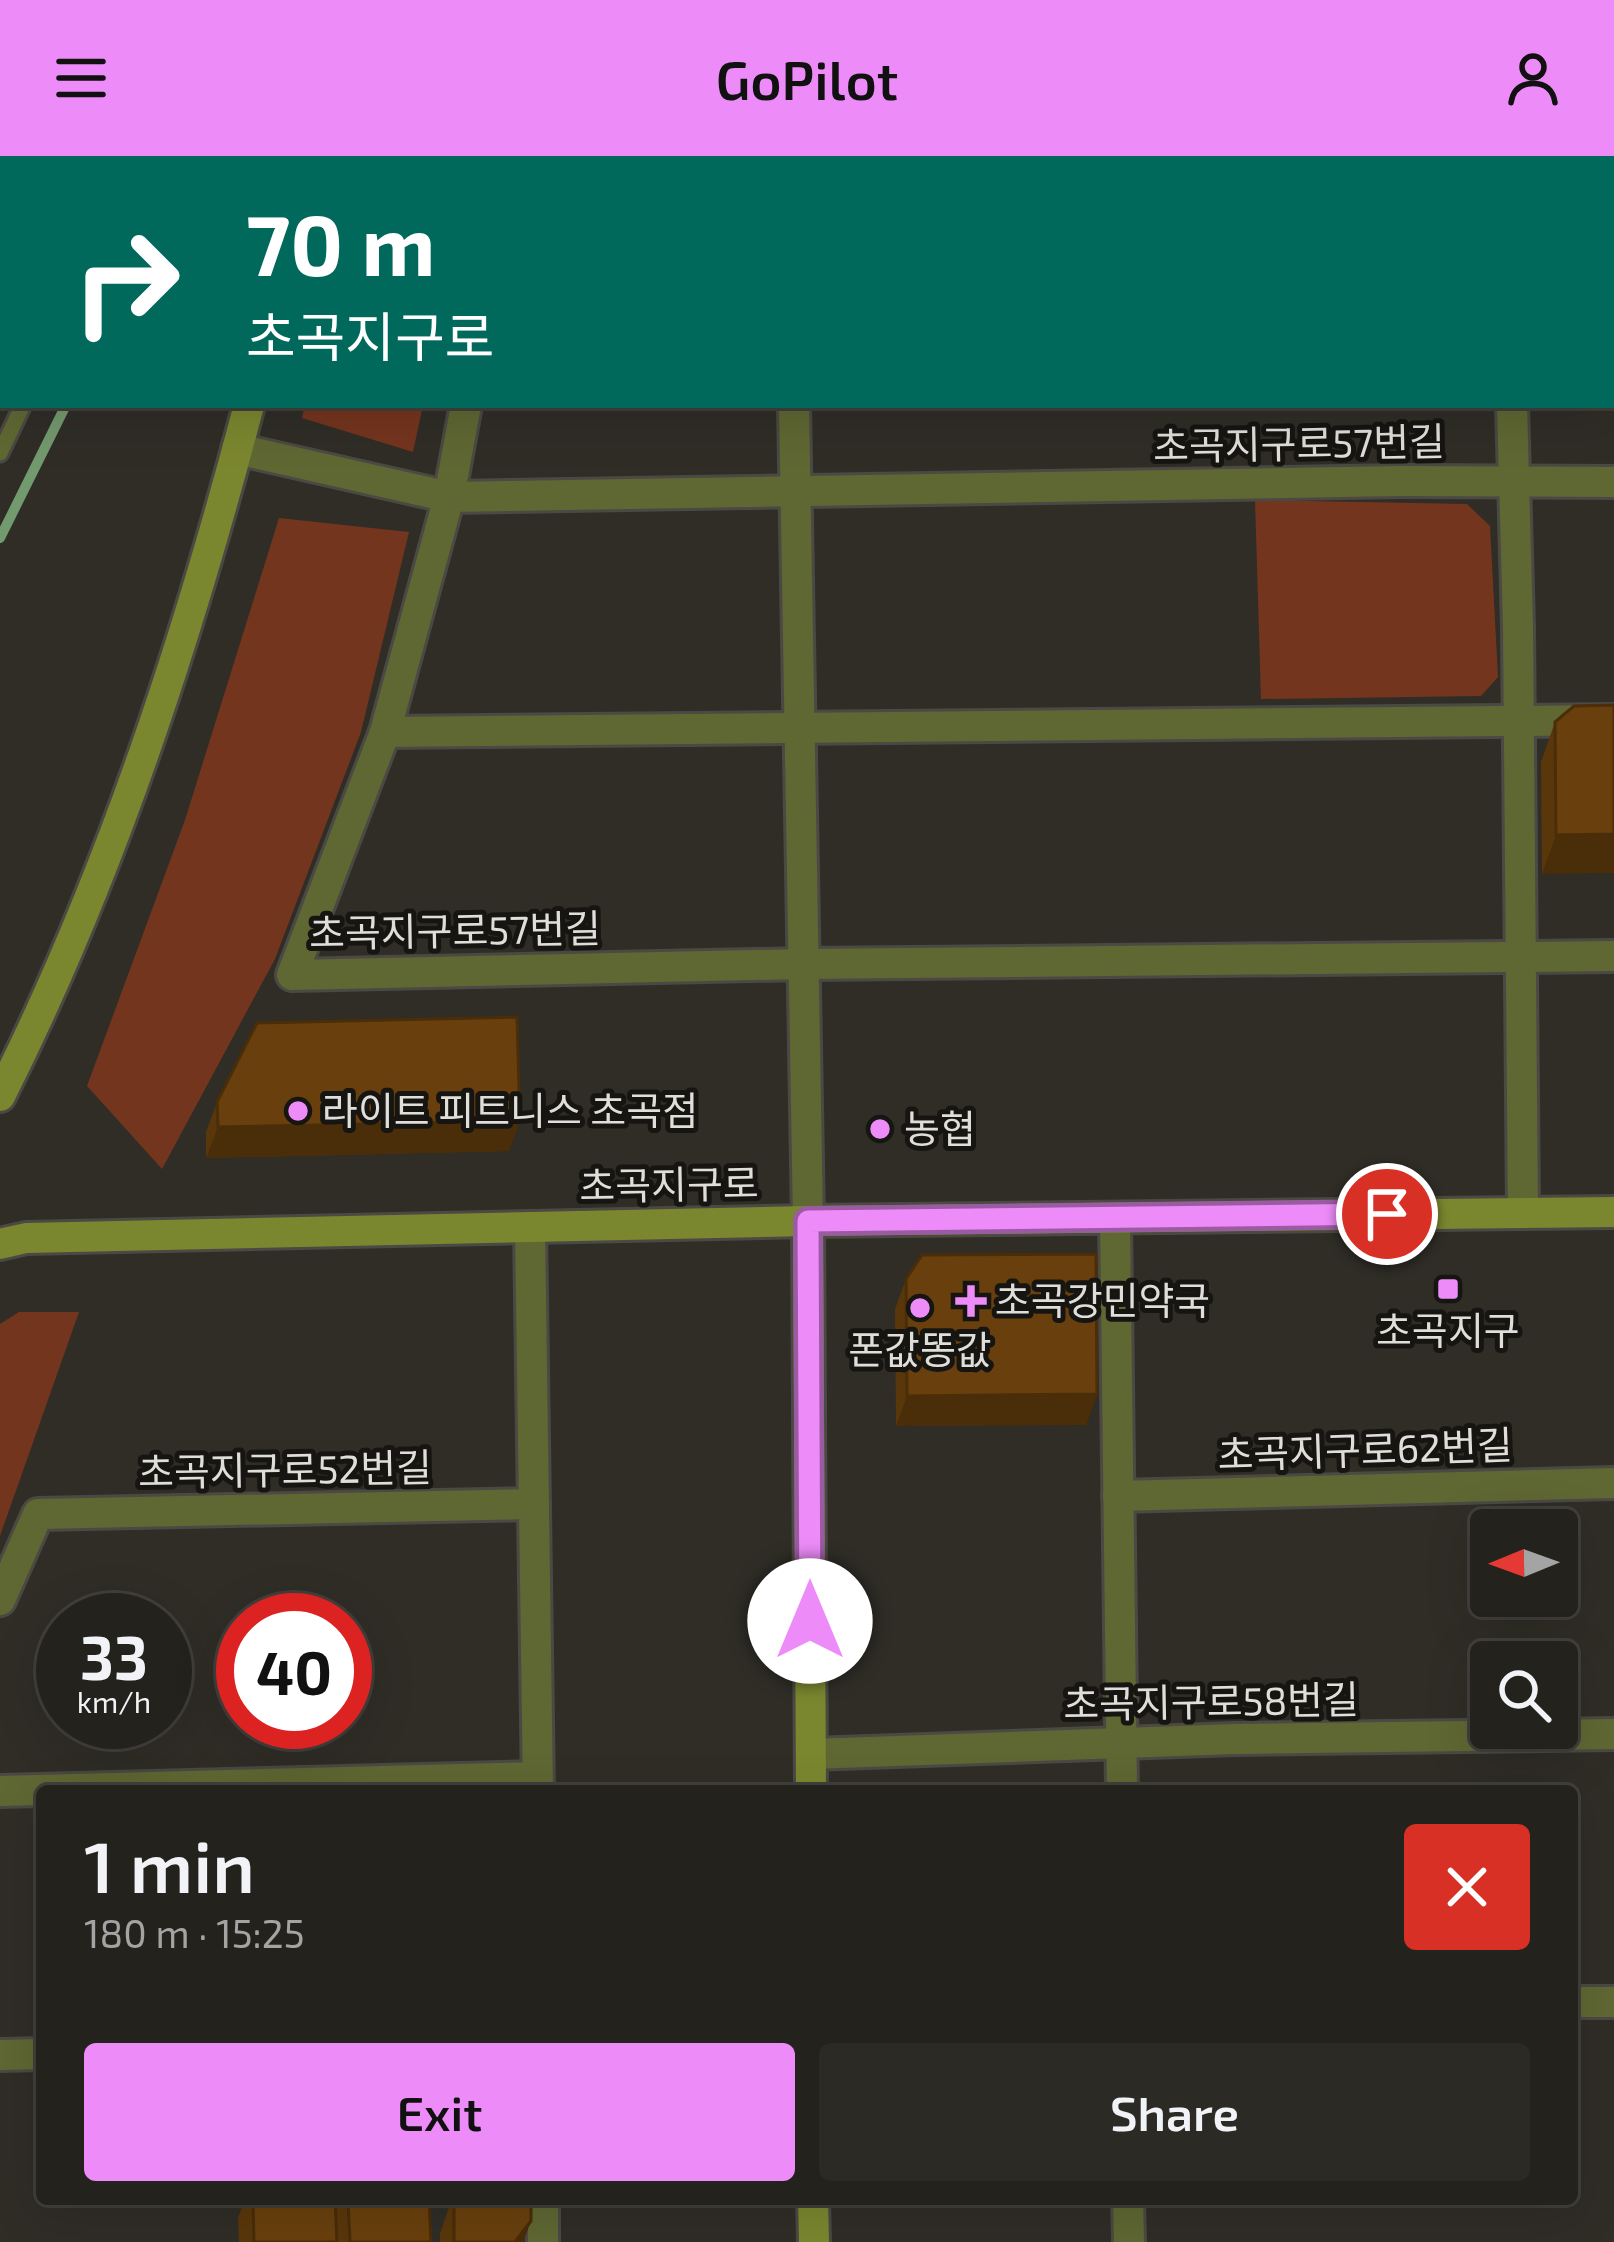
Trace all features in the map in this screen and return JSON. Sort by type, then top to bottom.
[{"type":"street","points":[[0,1096],[88,903],[172,669],[248,408]]},
{"type":"street","name":"초곡지구로57번길","points":[[465,408],[449,497],[386,732],[292,975],[803,964],[1614,956]]},
{"type":"street","points":[[794,408],[808,1221],[811,1785]]},
{"type":"street","points":[[1512,408],[1523,1213]]},
{"type":"street","name":"초곡지구로57번길","points":[[237,449],[449,497],[1614,482]]},
{"type":"street","points":[[386,732],[1614,720]]},
{"type":"street","name":"초곡지구로","points":[[4,1239],[808,1221],[1614,1212]]},
{"type":"street","points":[[1115,1218],[1122,1785]]},
{"type":"street","points":[[460,1785],[537,1784],[530,1227]]},
{"type":"street","name":"초곡지구로62번길","points":[[1118,1496],[1614,1483]]},
{"type":"street","name":"초곡지구로52번길","points":[[0,1600],[38,1514],[534,1504]]},
{"type":"street","name":"초곡지구로58번길","points":[[811,1754],[1122,1742],[1614,1734]]},
{"type":"street","points":[[0,1791],[36,1791]]},
{"type":"street","points":[[1578,2002],[1614,2002]]},
{"type":"street","points":[[0,2055],[36,2054]]},
{"type":"street","points":[[543,2205],[543,2242]]},
{"type":"street","points":[[813,2205],[814,2242]]},
{"type":"street","points":[[1128,2205],[1129,2242]]},
{"type":"lane","points":[[0,453],[21,408]]},
{"type":"shaded area","points":[[304,408],[422,408],[413,452],[302,418]]},
{"type":"shaded area","points":[[1255,500],[1467,504],[1490,526],[1498,677],[1481,696],[1261,699]]},
{"type":"shaded area","points":[[279,518],[409,532],[361,732],[275,959],[162,1169],[87,1086],[185,820]]},
{"type":"shaded area","points":[[19,1312],[79,1312],[0,1536],[0,1324]]},
{"type":"building","points":[[1614,705],[1614,834],[1556,835],[1555,722],[1574,706]]},
{"type":"building","points":[[517,1017],[520,1121],[218,1127],[217,1102],[257,1023]]},
{"type":"building","points":[[1096,1254],[1097,1394],[907,1396],[906,1279],[922,1255]]},
{"type":"building","points":[[253,2205],[335,2205],[337,2242],[254,2242]]},
{"type":"building","points":[[348,2205],[429,2205],[431,2242],[350,2242]]},
{"type":"building","points":[[454,2205],[531,2205],[531,2221],[515,2242],[454,2242]]},
{"type":"waterway","points":[[0,538],[65,408]]},
{"type":"place","name":"라이트 피트니스 초곡점","points":[[298,1111]]},
{"type":"place","name":"농협","points":[[880,1129]]},
{"type":"place","name":"초곡지구","points":[[1448,1289]]},
{"type":"place","name":"초곡강민약국","points":[[971,1301]]},
{"type":"place","name":"폰값똥값","points":[[920,1308]]},
{"type":"route","points":[[810,1621],[808,1221],[1387,1214]]}]
